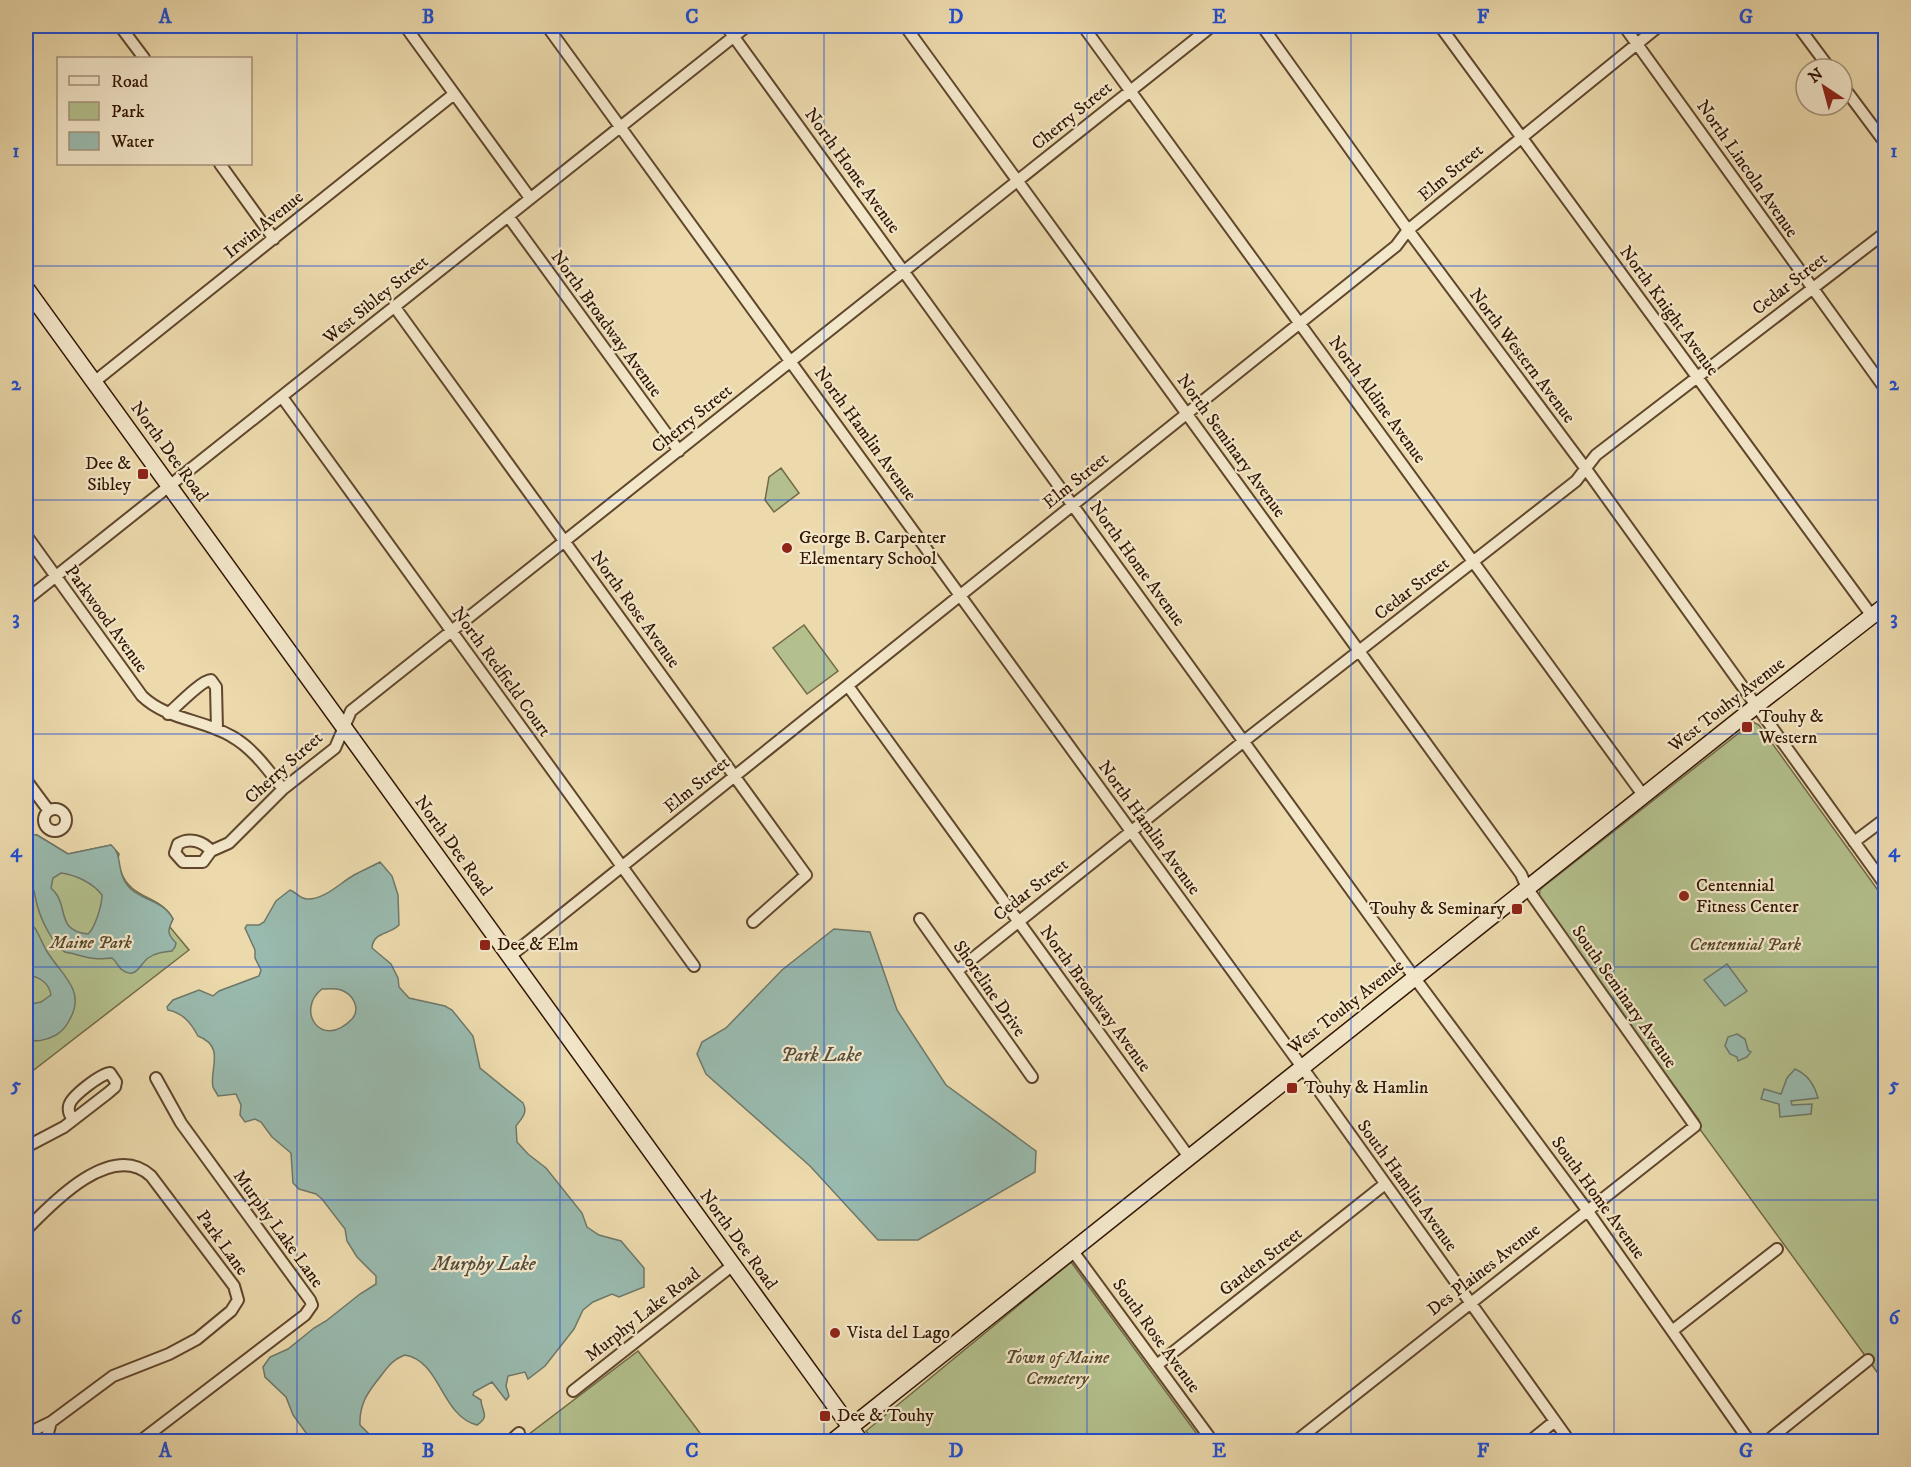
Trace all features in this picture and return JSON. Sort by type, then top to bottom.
[{"type":"main road","name":"North Dee Road","points":[[26,288],[861,1442]]},
{"type":"main road","name":"West Touhy Avenue","points":[[832,1442],[1643,795],[1886,605]]},
{"type":"street","points":[[120,26],[143,57]]},
{"type":"street","points":[[405,26],[530,198]]},
{"type":"street","name":"North Hamlin Avenue","points":[[546,26],[792,361],[1302,1067]]},
{"type":"street","name":"North Home Avenue","points":[[726,26],[1414,977]]},
{"type":"street","name":"West Sibley Street","points":[[26,600],[747,26]]},
{"type":"street","name":"North Seminary Avenue","points":[[905,26],[1521,874],[1527,888]]},
{"type":"street","name":"North Aldine Avenue","points":[[1083,26],[1643,795]]},
{"type":"street","name":"Cherry Street","points":[[211,851],[229,843],[283,789],[335,748],[351,711],[1212,26]]},
{"type":"street","name":"North Western Avenue","points":[[1262,26],[1408,230],[1586,469],[1886,886]]},
{"type":"street","name":"North Knight Avenue","points":[[1440,26],[1872,616]]},
{"type":"street","name":"North Lincoln Avenue","points":[[1624,26],[1886,390]]},
{"type":"street","name":"Elm Street","points":[[509,957],[1396,246],[1408,230],[1659,26]]},
{"type":"street","points":[[1798,26],[1821,57]]},
{"type":"street","name":"Irwin Avenue","points":[[94,382],[454,94]]},
{"type":"street","points":[[1854,101],[1886,144]]},
{"type":"street","points":[[221,165],[274,238]]},
{"type":"street","name":"North Broadway Avenue","points":[[508,216],[679,452]]},
{"type":"street","name":"Cedar Street","points":[[957,971],[1244,741],[1576,481],[1596,455],[1886,232]]},
{"type":"street","name":"North Rose Avenue","points":[[394,306],[806,875],[753,922]]},
{"type":"street","name":"North Redfield Court","points":[[282,397],[694,966]]},
{"type":"street","name":"Parkwood Avenue","points":[[26,535],[148,703],[168,714],[217,729],[244,744],[257,756],[283,789]]},
{"type":"street","points":[[168,714],[203,682],[211,680],[216,687],[217,729]]},
{"type":"street","name":"North Broadway Avenue","points":[[848,686],[1189,1157]]},
{"type":"street","points":[[26,780],[48,811]]},
{"type":"street","points":[[1854,842],[1886,818]]},
{"type":"street","name":"South Seminary Avenue","points":[[1527,888],[1695,1126]]},
{"type":"street","name":"Shoreline Drive","points":[[920,919],[1032,1077]]},
{"type":"street","name":"South Home Avenue","points":[[1414,977],[1587,1210],[1750,1442]]},
{"type":"street","name":"South Hamlin Avenue","points":[[1302,1067],[1570,1442]]},
{"type":"street","points":[[26,1147],[64,1127],[73,1120],[115,1087],[116,1082],[110,1073],[102,1076],[71,1100],[68,1110],[73,1120]]},
{"type":"street","name":"Murphy Lake Lane","points":[[139,1442],[305,1315],[312,1305],[181,1123],[156,1078]]},
{"type":"street","name":"Des Plaines Avenue","points":[[1295,1442],[1695,1126]]},
{"type":"street","name":"Park Lane","points":[[26,1230],[71,1188],[90,1174],[116,1167],[138,1167],[151,1176],[238,1294],[236,1306],[197,1339],[169,1354],[113,1376],[51,1422],[26,1434]]},
{"type":"street","name":"Garden Street","points":[[1157,1365],[1385,1185]]},
{"type":"street","points":[[1672,1330],[1777,1249]]},
{"type":"street","name":"South Rose Avenue","points":[[1072,1250],[1213,1442]]},
{"type":"street","name":"Murphy Lake Road","points":[[573,1391],[733,1265]]},
{"type":"street","points":[[1766,1442],[1869,1360]]},
{"type":"street","points":[[1529,1442],[1555,1421]]},
{"type":"street","points":[[50,1442],[48,1433],[51,1422]]},
{"type":"street","points":[[509,1442],[519,1433]]},
{"type":"green space","points":[[781,468],[799,493],[774,512],[765,500],[769,477]]},
{"type":"green space","points":[[804,625],[838,671],[807,694],[773,648]]},
{"type":"green space","name":"Centennial Park","points":[[1753,722],[1759,725],[1885,900],[1885,1383],[1699,1128],[1699,1120],[1539,899],[1540,890],[1543,887]]},
{"type":"green space","name":"Maine Park","points":[[26,834],[37,835],[68,854],[111,845],[119,854],[119,866],[126,881],[139,893],[168,911],[173,919],[169,926],[189,950],[26,1076]]},
{"type":"green space","name":"Town of Maine Cemetery","points":[[1071,1262],[1202,1441],[874,1441],[866,1431]]},
{"type":"green space","points":[[638,1351],[706,1441],[520,1441]]},
{"type":"water","points":[[26,834],[37,835],[68,854],[111,845],[117,853],[124,881],[128,886],[169,912],[173,919],[169,931],[176,943],[175,947],[172,951],[151,956],[137,970],[130,973],[121,969],[112,958],[93,958],[65,952],[48,932],[33,888],[26,878]],"holes":[[[61,873],[89,883],[102,895],[98,916],[88,934],[72,929],[65,919],[60,901],[51,888],[53,878]]]},
{"type":"water","name":"Murphy Lake","points":[[380,862],[392,876],[398,895],[399,925],[378,936],[372,948],[391,964],[398,978],[399,987],[409,998],[445,1006],[452,1010],[473,1036],[480,1068],[523,1103],[525,1113],[516,1126],[517,1142],[546,1168],[582,1213],[587,1227],[599,1235],[621,1241],[644,1268],[644,1287],[619,1297],[612,1294],[593,1302],[583,1310],[574,1329],[545,1366],[528,1379],[525,1372],[508,1376],[506,1386],[509,1396],[506,1400],[492,1382],[474,1392],[473,1395],[481,1400],[484,1413],[484,1419],[477,1425],[465,1420],[456,1411],[426,1367],[417,1359],[405,1355],[385,1370],[368,1393],[361,1411],[360,1425],[371,1436],[382,1441],[312,1441],[293,1415],[286,1397],[265,1377],[263,1367],[270,1357],[288,1349],[376,1284],[376,1276],[357,1257],[347,1241],[345,1229],[322,1199],[316,1194],[299,1189],[293,1183],[291,1153],[272,1137],[261,1122],[255,1119],[245,1122],[240,1115],[241,1105],[236,1094],[218,1096],[212,1080],[214,1052],[212,1046],[198,1036],[186,1019],[168,1010],[167,1007],[173,1000],[199,990],[213,996],[219,991],[259,976],[261,970],[245,928],[247,925],[259,925],[264,922],[276,901],[290,890],[305,899],[320,897],[354,875]],"holes":[[[322,989],[341,990],[352,998],[356,1006],[355,1015],[341,1028],[330,1031],[322,1029],[315,1024],[311,1016],[314,998]]]},
{"type":"water","points":[[26,919],[36,930],[48,953],[70,983],[75,999],[75,1007],[67,1025],[52,1037],[37,1041],[26,1039],[26,1005],[41,1002],[51,995],[50,990],[42,981],[26,975]]},
{"type":"water","name":"Park Lake","points":[[834,929],[870,932],[897,1010],[946,1085],[1036,1151],[1035,1172],[918,1240],[878,1240],[810,1166],[706,1074],[697,1054],[702,1042],[726,1028],[782,970]]},
{"type":"water","points":[[1727,964],[1747,991],[1725,1006],[1704,980]]},
{"type":"water","points":[[1737,1034],[1745,1039],[1748,1050],[1751,1052],[1747,1057],[1738,1061],[1737,1057],[1730,1054],[1725,1046],[1728,1037]]},
{"type":"water","points":[[1795,1069],[1810,1080],[1818,1098],[1791,1101],[1792,1105],[1812,1104],[1811,1114],[1780,1117],[1779,1104],[1761,1099],[1764,1089],[1781,1094],[1787,1078]]},
{"type":"place","name":"Dee & Sibley","points":[[143,474]]},
{"type":"place","name":"George B. Carpenter Elementary School","points":[[787,548]]},
{"type":"place","name":"Touhy & Western","points":[[1747,727]]},
{"type":"place","name":"Centennial Fitness Center","points":[[1684,896]]},
{"type":"place","name":"Touhy & Seminary","points":[[1517,909]]},
{"type":"place","name":"Dee & Elm","points":[[485,945]]},
{"type":"place","name":"Touhy & Hamlin","points":[[1292,1088]]},
{"type":"place","name":"Vista del Lago","points":[[835,1333]]},
{"type":"place","name":"Dee & Touhy","points":[[825,1416]]}]
